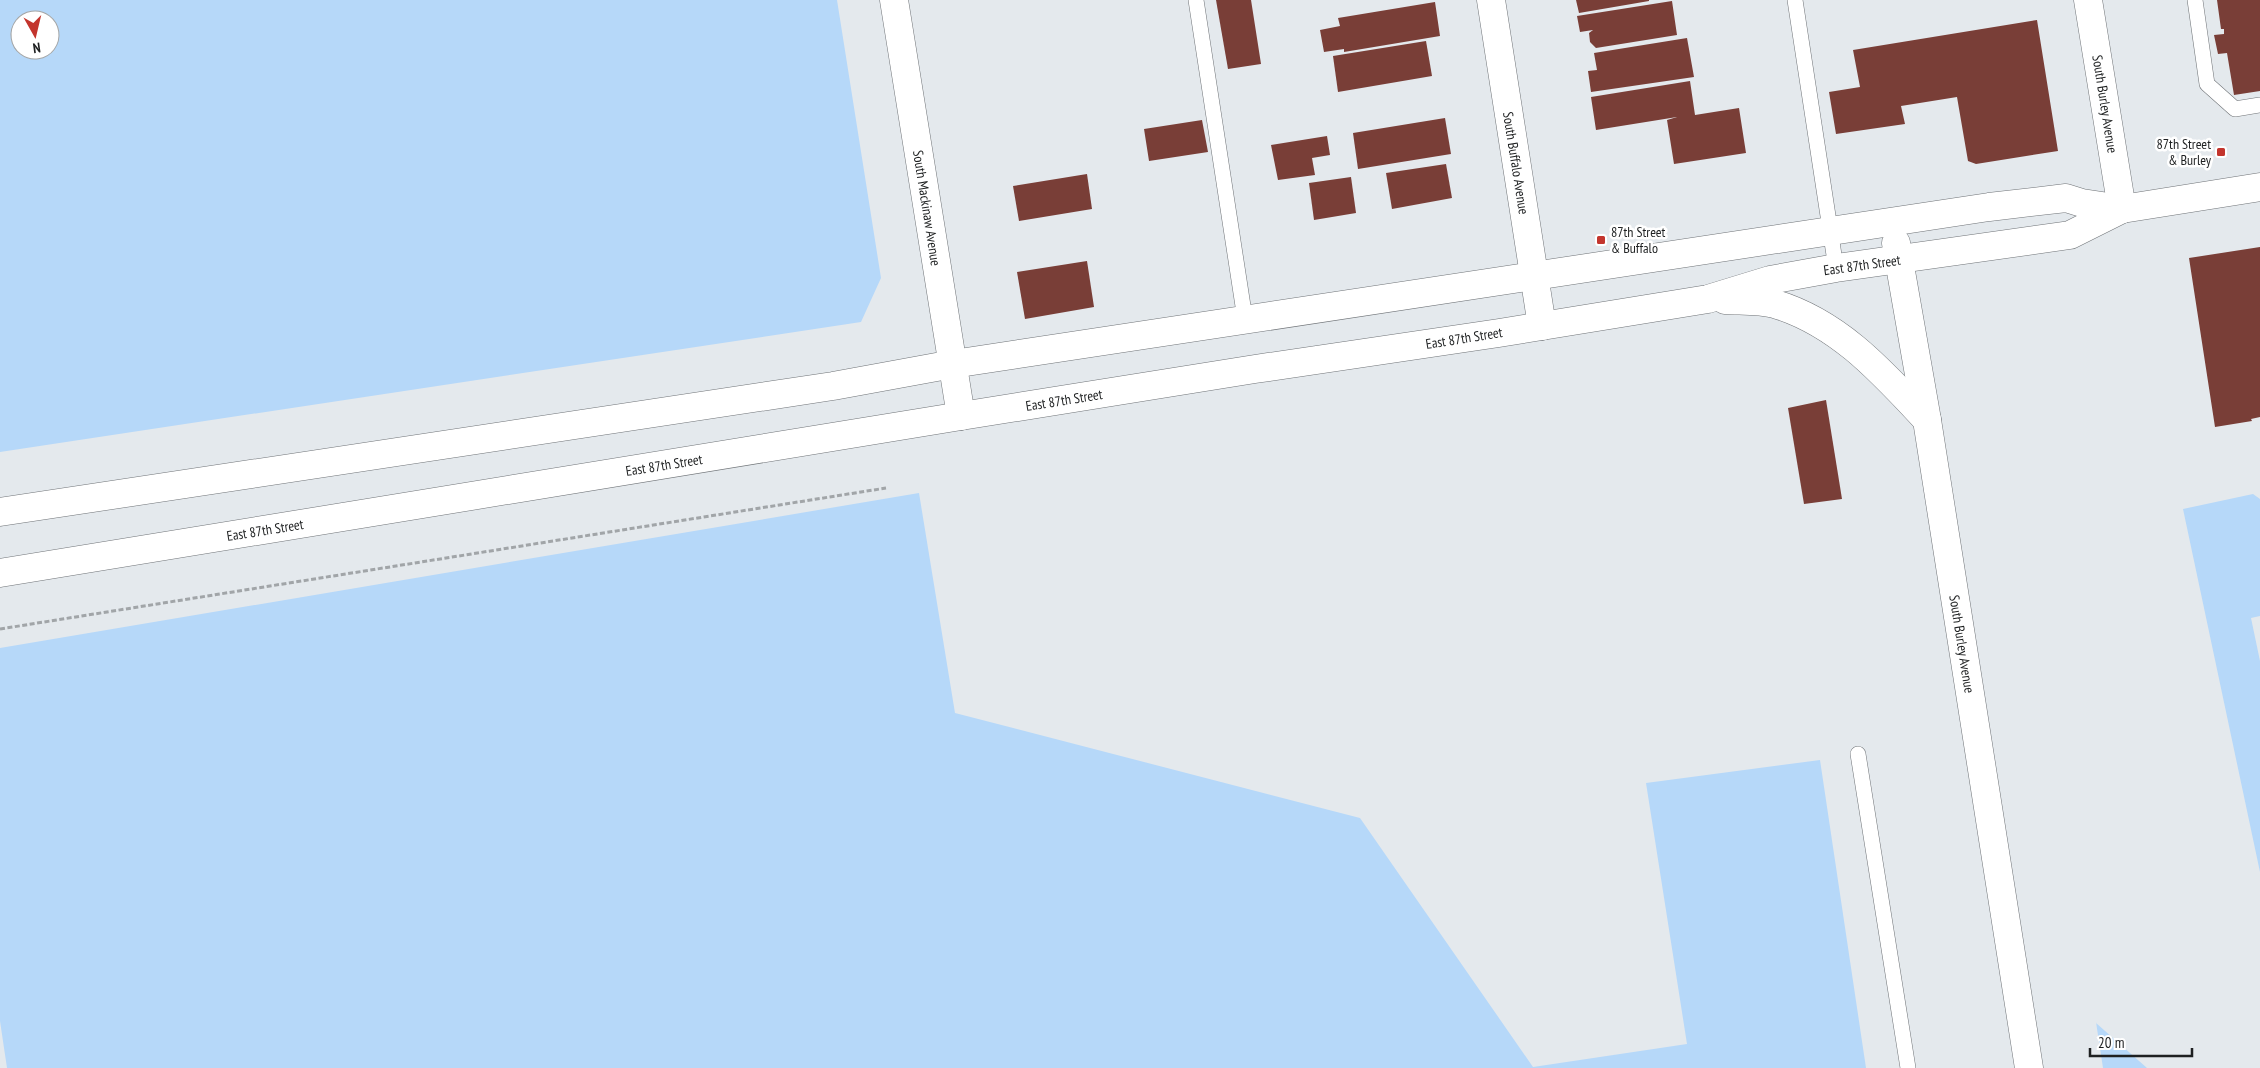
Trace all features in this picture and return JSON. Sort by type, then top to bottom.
[{"type":"main road","name":"South Mackinaw Avenue","points":[[894,0],[961,416]]},
{"type":"main road","name":"South Buffalo Avenue","points":[[1491,0],[1542,326]]},
{"type":"main road","name":"South Burley Avenue","points":[[2088,0],[2122,209]]},
{"type":"main road","name":"East 87th Street","points":[[0,512],[833,386],[952,364],[1245,319],[1892,222],[2066,198],[2082,204],[2122,209],[2260,187]]},
{"type":"main road","name":"East 87th Street","points":[[0,573],[961,416],[1708,299],[1770,280],[1836,268],[2070,235],[2122,209]]},
{"type":"main road","name":"South Burley Avenue","points":[[1892,222],[1927,420],[2029,1068]]},
{"type":"main road","points":[[1708,299],[1774,303],[1801,314],[1840,336],[1872,362],[1927,420]]},
{"type":"lane","points":[[1196,0],[1245,319]]},
{"type":"lane","points":[[1795,0],[1836,268]]},
{"type":"lane","points":[[2195,0],[2208,84],[2234,109],[2260,105]]},
{"type":"lane","points":[[1858,754],[1908,1068]]},
{"type":"path","points":[[0,630],[886,488]]},
{"type":"shaded area","points":[[0,0],[837,0],[881,278],[861,322],[0,452]]},
{"type":"shaded area","points":[[919,493],[955,713],[1360,818],[1533,1067],[1687,1044],[1646,783],[1820,760],[1866,1068],[7,1068],[0,1021],[0,648]]},
{"type":"shaded area","points":[[2253,494],[2260,499],[2260,616],[2251,618],[2260,661],[2260,872],[2183,509]]},
{"type":"shaded area","points":[[2096,1023],[2147,1068],[2103,1068]]},
{"type":"building","points":[[1216,0],[1251,0],[1261,64],[1228,69]]},
{"type":"building","points":[[1576,0],[1649,0],[1649,1],[1579,13]]},
{"type":"building","points":[[2217,0],[2260,0],[2260,91],[2234,95],[2227,53],[2218,54],[2214,35],[2224,34],[2224,29],[2221,29]]},
{"type":"building","points":[[1672,1],[1677,35],[1596,48],[1590,42],[1589,33],[1593,30],[1580,32],[1577,16]]},
{"type":"building","points":[[1435,2],[1440,36],[1344,52],[1344,49],[1324,52],[1320,30],[1340,26],[1338,18]]},
{"type":"building","points":[[2037,20],[2058,151],[1976,164],[1968,161],[1957,97],[1901,106],[1905,124],[1836,134],[1829,92],[1860,87],[1853,50]]},
{"type":"building","points":[[1687,38],[1694,77],[1591,92],[1588,71],[1597,70],[1594,53]]},
{"type":"building","points":[[1426,41],[1432,76],[1338,92],[1333,56]]},
{"type":"building","points":[[1690,81],[1695,115],[1739,108],[1746,153],[1674,164],[1667,120],[1677,117],[1596,130],[1591,97]]},
{"type":"building","points":[[1445,118],[1451,154],[1358,169],[1353,133]]},
{"type":"building","points":[[1202,120],[1208,152],[1149,161],[1144,129]]},
{"type":"building","points":[[1327,136],[1330,155],[1312,158],[1315,175],[1278,180],[1271,145]]},
{"type":"building","points":[[1446,164],[1452,198],[1392,209],[1386,173]]},
{"type":"building","points":[[1087,174],[1092,209],[1019,221],[1013,186]]},
{"type":"building","points":[[1351,177],[1356,213],[1314,220],[1309,183]]},
{"type":"building","points":[[2260,247],[2260,417],[2251,419],[2252,421],[2215,427],[2189,258]]},
{"type":"building","points":[[1087,261],[1094,307],[1025,319],[1017,272]]},
{"type":"building","points":[[1826,400],[1842,499],[1804,504],[1788,408]]},
{"type":"place","name":"87th Street & Burley","points":[[2221,152]]},
{"type":"place","name":"87th Street & Buffalo","points":[[1601,240]]}]
